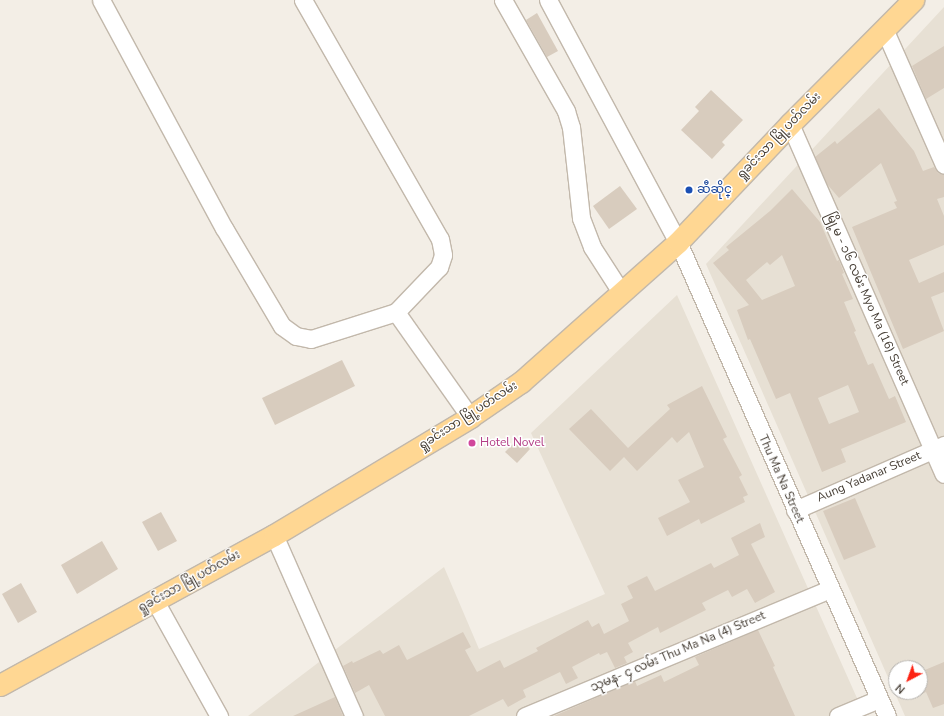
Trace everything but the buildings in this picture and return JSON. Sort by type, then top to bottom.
[{"type":"main road","name":"ရှုခင်းသာ မြို့ပတ်လမ်း","points":[[0,685],[274,535],[470,417],[521,382],[678,242],[790,124],[885,31],[914,0]]},
{"type":"street","points":[[101,0],[224,228],[282,326],[296,336],[311,340],[396,312],[439,268],[443,255],[440,239],[303,0]]},
{"type":"street","points":[[503,0],[566,111],[571,127],[581,218],[592,247],[621,292]]},
{"type":"street","name":"Thu Ma Na Street","points":[[548,0],[678,242],[887,716]]},
{"type":"street","points":[[885,31],[944,165]]},
{"type":"street","name":"မြို့မ - ၁၆ လမ်း Myo Ma (16) Street","points":[[790,124],[939,447],[944,474]]},
{"type":"street","points":[[396,312],[470,417]]},
{"type":"street","name":"Aung Yadanar Street","points":[[795,510],[939,447]]},
{"type":"street","points":[[274,535],[354,716]]},
{"type":"street","name":"သုမန- ၄ လမ်း Thu Ma Na (4) Street","points":[[525,716],[830,589]]},
{"type":"street","points":[[155,601],[219,716]]},
{"type":"street","points":[[838,716],[879,698]]},
{"type":"shaded area","points":[[944,7],[944,716],[905,716],[898,700],[928,700],[928,660],[888,660],[888,677],[706,264]]},
{"type":"shaded area","points":[[677,295],[865,716],[248,716],[444,567],[479,649],[605,594],[531,433]]},
{"type":"place","name":"ဆီဆိုင္","points":[[689,190]]},
{"type":"place","name":"Hotel Novel","points":[[472,443]]}]
